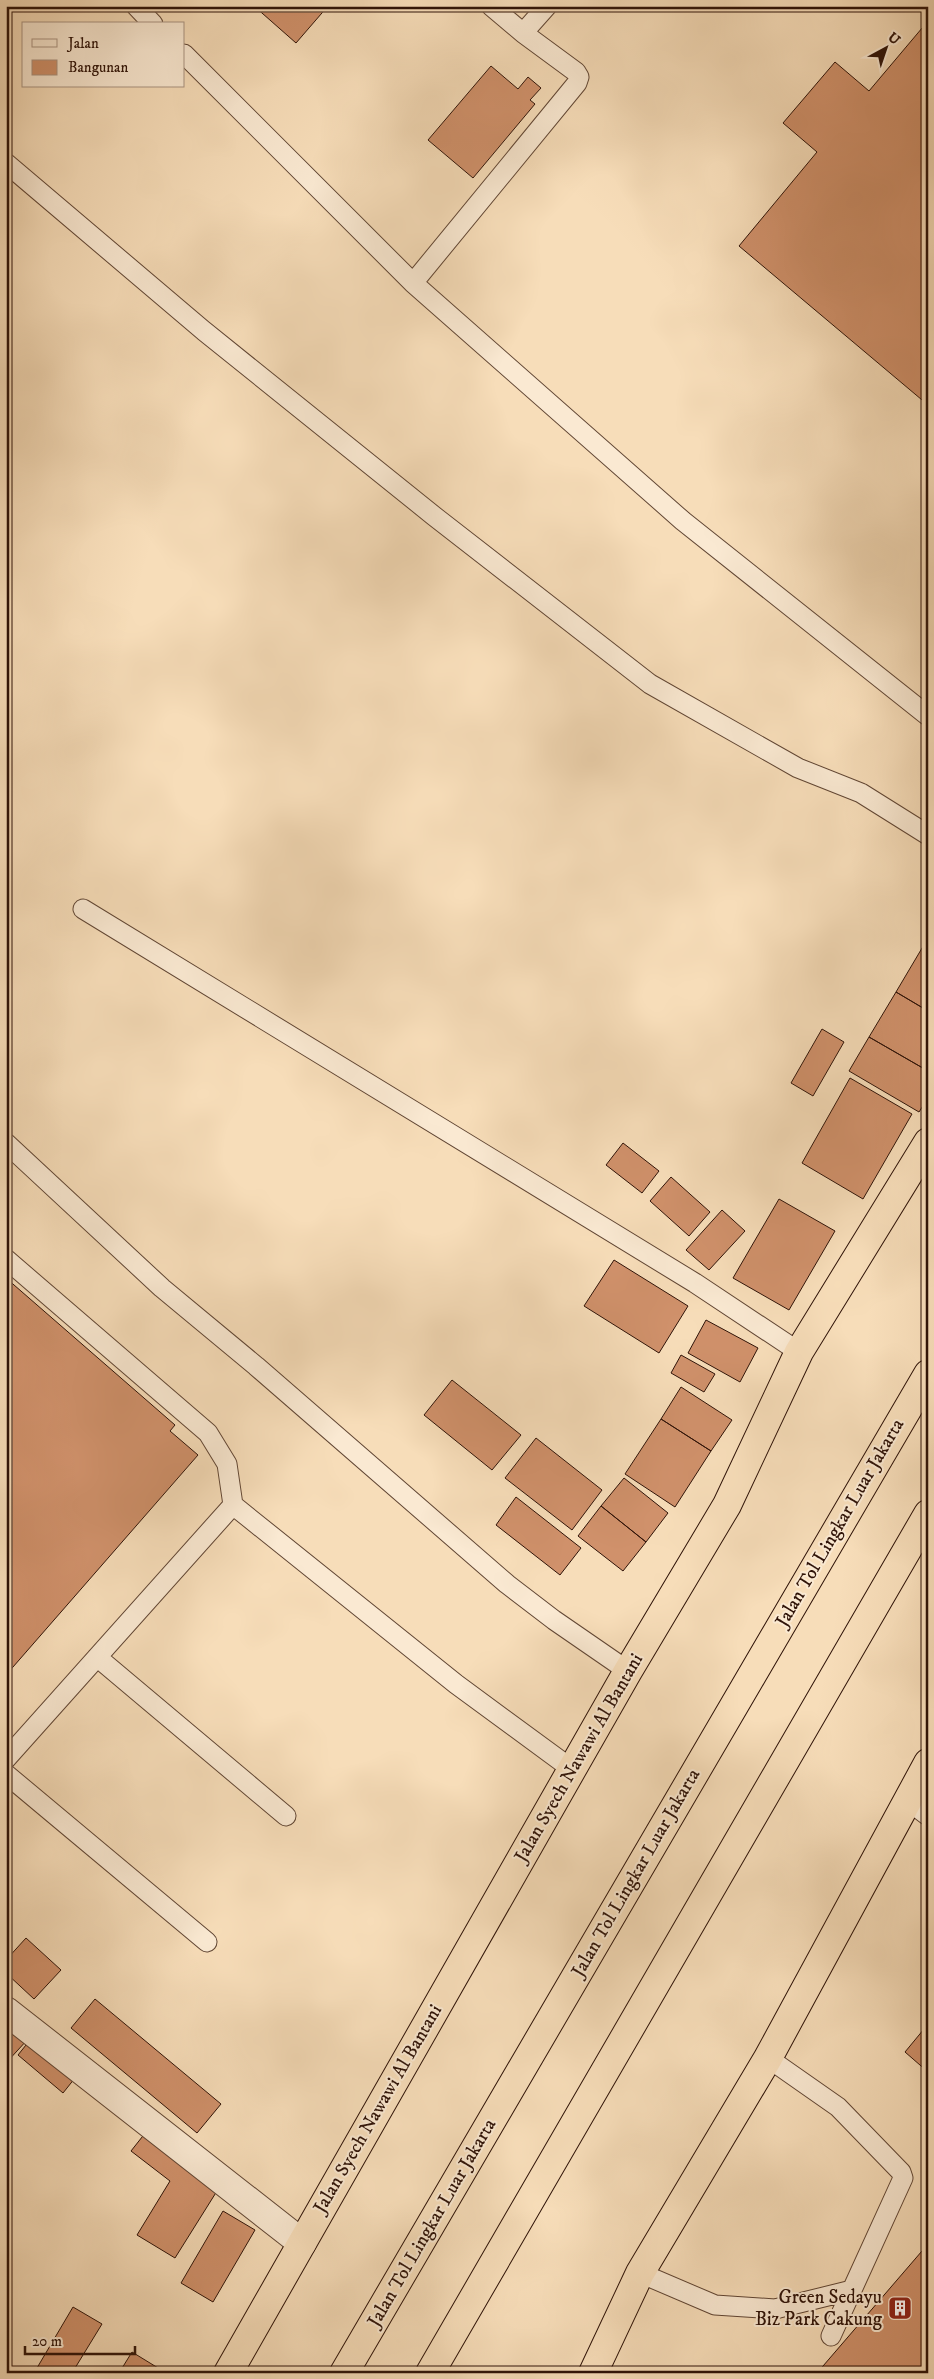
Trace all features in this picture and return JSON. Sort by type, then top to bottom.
[{"type":"highway","name":"Jalan Syech Nawawi Al Bantani","points":[[228,2373],[573,1770],[628,1670],[728,1505],[799,1352],[928,1142]]},
{"type":"highway","name":"Jalan Tol Lingkar Luar Jakarta","points":[[344,2373],[928,1374]]},
{"type":"highway","points":[[430,2373],[928,1514]]},
{"type":"highway","points":[[593,2373],[640,2273],[918,1808],[928,1762]]},
{"type":"street","points":[[6,2011],[302,2243]]},
{"type":"lane","points":[[136,6],[151,22]]},
{"type":"lane","points":[[413,283],[577,83],[578,77],[576,72],[523,33],[491,6]]},
{"type":"lane","points":[[523,33],[547,6]]},
{"type":"lane","points":[[185,55],[413,283],[683,521],[928,716]]},
{"type":"lane","points":[[6,163],[243,362],[434,516],[650,684],[798,768],[861,793],[928,835]]},
{"type":"lane","points":[[83,909],[695,1282],[799,1352]]},
{"type":"lane","points":[[6,1143],[162,1288],[256,1366],[507,1584],[554,1620],[628,1670]]},
{"type":"lane","points":[[6,1259],[208,1433],[227,1464],[233,1505],[463,1688],[573,1770]]},
{"type":"lane","points":[[6,1759],[233,1505]]},
{"type":"lane","points":[[97,1657],[286,1816]]},
{"type":"lane","points":[[6,1774],[207,1942]]},
{"type":"lane","points":[[768,2058],[838,2107],[901,2172],[903,2178],[831,2336]]},
{"type":"lane","points":[[640,2273],[715,2305],[775,2309],[852,2290]]},
{"type":"building","points":[[254,6],[328,6],[296,43]]},
{"type":"building","points":[[928,21],[928,405],[739,246],[817,152],[783,123],[835,62],[869,91]]},
{"type":"building","points":[[491,66],[518,89],[528,77],[541,88],[530,100],[535,104],[473,178],[428,140]]},
{"type":"building","points":[[928,938],[928,1011],[896,992]]},
{"type":"building","points":[[896,992],[928,1011],[928,1071],[869,1037]]},
{"type":"building","points":[[822,1029],[844,1042],[813,1096],[791,1083]]},
{"type":"building","points":[[869,1037],[928,1071],[928,1098],[919,1112],[849,1071]]},
{"type":"building","points":[[850,1078],[912,1114],[863,1199],[802,1163]]},
{"type":"building","points":[[623,1143],[659,1171],[642,1193],[606,1165]]},
{"type":"building","points":[[671,1177],[710,1212],[689,1236],[650,1201]]},
{"type":"building","points":[[779,1199],[835,1231],[789,1310],[733,1278]]},
{"type":"building","points":[[722,1210],[745,1231],[709,1270],[686,1250]]},
{"type":"building","points":[[614,1260],[688,1306],[659,1353],[584,1306]]},
{"type":"building","points":[[6,1278],[175,1425],[170,1431],[198,1455],[6,1675]]},
{"type":"building","points":[[706,1320],[758,1348],[740,1382],[688,1353]]},
{"type":"building","points":[[681,1355],[715,1374],[704,1392],[671,1373]]},
{"type":"building","points":[[452,1380],[521,1435],[492,1470],[424,1415]]},
{"type":"building","points":[[681,1387],[732,1420],[711,1451],[661,1419]]},
{"type":"building","points":[[661,1419],[711,1451],[675,1507],[625,1474]]},
{"type":"building","points":[[536,1438],[602,1490],[572,1530],[505,1478]]},
{"type":"building","points":[[624,1478],[668,1513],[646,1542],[601,1506]]},
{"type":"building","points":[[516,1497],[581,1548],[560,1575],[496,1525]]},
{"type":"building","points":[[601,1506],[646,1542],[623,1571],[578,1536]]},
{"type":"building","points":[[26,1938],[61,1970],[34,1999],[6,1973],[6,1960]]},
{"type":"building","points":[[95,1999],[221,2104],[197,2133],[71,2028]]},
{"type":"building","points":[[6,2019],[28,2039],[6,2063]]},
{"type":"building","points":[[924,2029],[928,2032],[928,2072],[905,2052]]},
{"type":"building","points":[[30,2040],[75,2078],[63,2093],[18,2055]]},
{"type":"building","points":[[150,2127],[222,2183],[175,2258],[137,2235],[170,2181],[131,2151]]},
{"type":"building","points":[[223,2211],[255,2230],[213,2302],[181,2283]]},
{"type":"building","name":"Green Sedayu Biz Park Cakung","points":[[928,2244],[928,2373],[817,2373]]},
{"type":"building","points":[[73,2307],[102,2324],[72,2373],[34,2373]]},
{"type":"building","points":[[132,2352],[163,2371],[162,2373],[119,2373]]},
{"type":"place","name":"Green Sedayu Biz Park Cakung","points":[[900,2308]]}]
